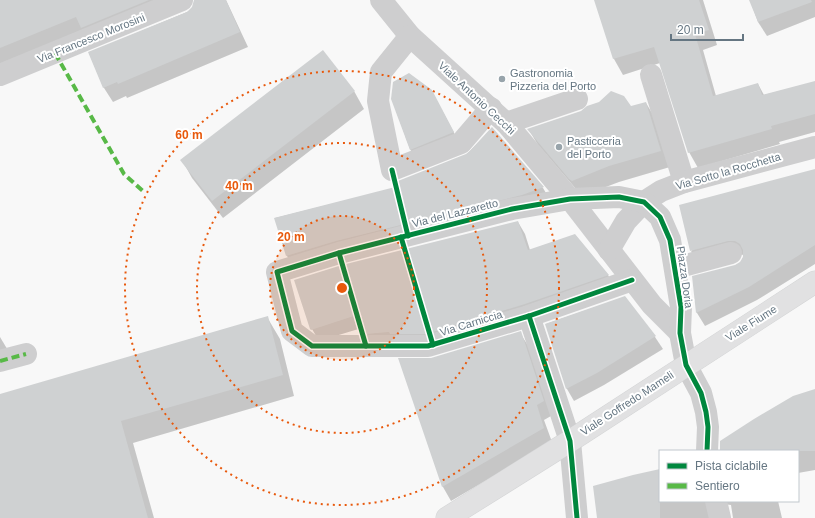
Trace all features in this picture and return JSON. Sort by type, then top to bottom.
[{"type":"main road","name":"Viale Fiume","points":[[686,365],[815,282]]},
{"type":"main road","name":"Viale Goffredo Mameli","points":[[447,518],[686,365]]},
{"type":"street","name":"Via Francesco Morosini","points":[[0,75],[182,0]]},
{"type":"street","name":"Viale Antonio Cecchi","points":[[381,0],[410,36],[506,123],[570,199]]},
{"type":"street","points":[[410,36],[381,72],[378,101],[392,170],[461,143],[491,108]]},
{"type":"street","points":[[651,75],[684,182]]},
{"type":"street","points":[[506,123],[577,99]]},
{"type":"street","name":"Via Sotto la Rocchetta","points":[[644,202],[661,191],[684,182],[815,147]]},
{"type":"street","points":[[570,199],[619,197],[644,202]]},
{"type":"street","points":[[570,199],[652,305],[680,333]]},
{"type":"street","name":"Via del Lazzaretto","points":[[276,272],[338,253],[504,211],[570,199]]},
{"type":"street","points":[[609,250],[626,221],[644,202]]},
{"type":"street","name":"Piazza Doria","points":[[644,202],[660,217],[670,240],[681,307],[680,333],[686,365],[701,393],[708,427],[707,450]]},
{"type":"street","points":[[675,268],[731,252]]},
{"type":"street","name":"Via Carniccia","points":[[276,272],[292,331],[312,346],[428,346],[529,316],[632,280]]},
{"type":"street","points":[[529,316],[570,440],[577,518]]},
{"type":"street","points":[[0,361],[26,354]]},
{"type":"street","points":[[716,502],[720,518]]},
{"type":"building","points":[[0,0],[149,0],[81,28],[76,17],[0,48]]},
{"type":"building","points":[[194,0],[226,0],[240,32],[118,84],[117,82],[103,88],[88,52],[187,12],[192,7]]},
{"type":"building","points":[[594,0],[699,0],[709,30],[695,34],[713,96],[758,83],[762,95],[815,81],[815,114],[771,126],[772,129],[688,153],[654,47],[613,59]]},
{"type":"building","points":[[749,0],[811,0],[812,2],[758,22]]},
{"type":"building","points":[[323,50],[355,91],[212,201],[180,160]]},
{"type":"building","points":[[409,73],[432,90],[454,132],[410,150],[391,99],[393,82]]},
{"type":"building","points":[[611,91],[624,96],[631,106],[646,102],[661,151],[609,166],[572,181],[527,129],[581,111],[587,106],[599,102]]},
{"type":"building","points":[[492,127],[544,187],[522,195],[336,241],[286,256],[274,218],[399,186],[398,181],[466,154]]},
{"type":"building","points":[[815,169],[815,245],[749,287],[696,313],[692,276],[735,265],[740,262],[743,257],[743,250],[740,244],[735,241],[728,241],[690,251],[679,205]]},
{"type":"building","points":[[518,221],[528,250],[575,234],[609,275],[525,304],[426,334],[390,334],[389,332],[366,334],[360,314],[311,330],[310,329],[294,280],[342,265]]},
{"type":"building","points":[[625,296],[656,336],[597,373],[566,389],[545,324]]},
{"type":"building","points":[[268,316],[283,375],[121,421],[148,518],[0,518],[0,394]]},
{"type":"building","points":[[521,331],[544,401],[537,405],[544,428],[442,487],[398,358],[431,358]]},
{"type":"building","points":[[815,389],[815,451],[720,450],[720,441],[793,396]]},
{"type":"building","points":[[659,469],[660,518],[597,518],[593,486]]},
{"type":"marked path","points":[[55,53],[124,174],[144,192]]},
{"type":"marked path","points":[[0,361],[26,354]]},
{"type":"cycle path","points":[[392,170],[408,236]]},
{"type":"cycle path","points":[[632,280],[529,316],[428,346],[312,346],[292,331],[277,272],[339,253],[512,209],[570,199],[619,197],[644,202],[660,217],[670,240],[681,307],[680,333],[686,365],[701,393],[706,412],[708,427],[707,450]]},
{"type":"cycle path","points":[[401,237],[433,345]]},
{"type":"cycle path","points":[[339,253],[366,346]]},
{"type":"cycle path","points":[[529,316],[570,441],[577,518]]},
{"type":"place","name":"Gastronomia Pizzeria del Porto","points":[[502,79]]},
{"type":"place","name":"Pasticceria del Porto","points":[[559,147]]}]
